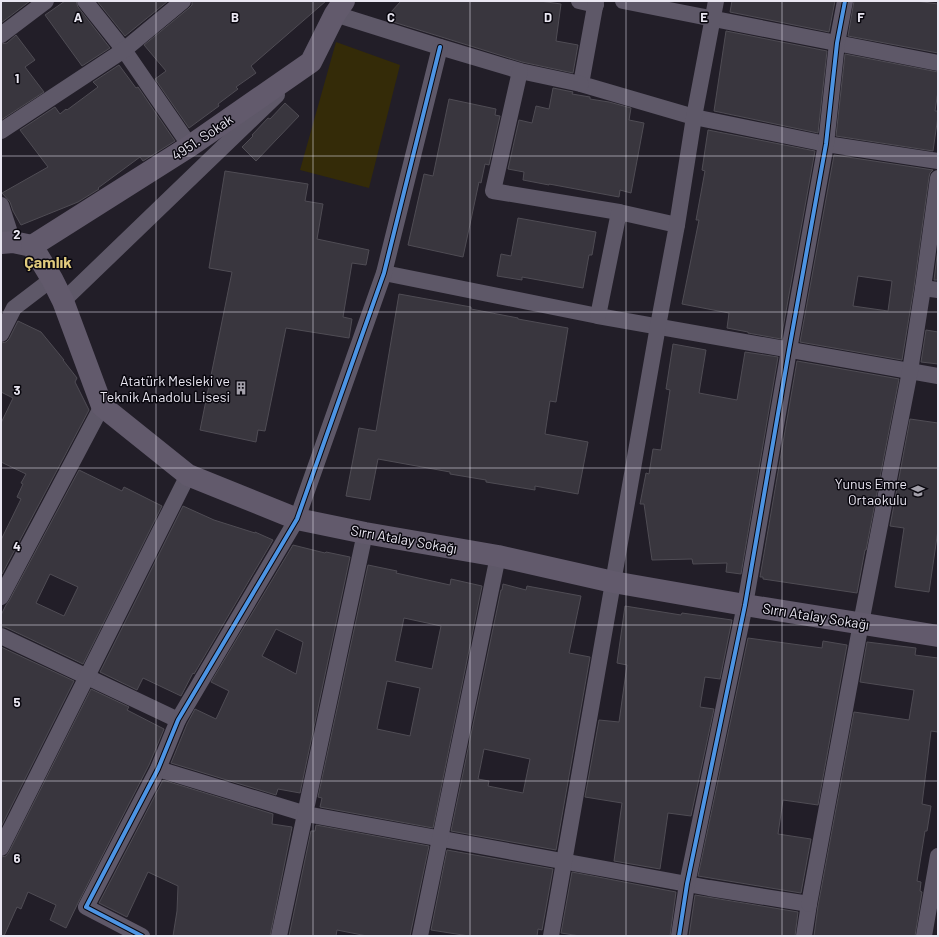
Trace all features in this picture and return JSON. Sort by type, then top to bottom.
[{"type":"main road","name":"4951. Sokak","points":[[15,244],[190,146],[312,62],[340,8]]},
{"type":"main road","points":[[15,244],[52,279],[63,301],[102,406]]},
{"type":"main road","name":"Sırrı Atalay Sokağı","points":[[102,406],[188,475],[297,519],[365,533],[498,556],[613,582],[938,636]]},
{"type":"street","points":[[1,35],[46,1]]},
{"type":"street","points":[[84,1],[124,50],[190,146]]},
{"type":"street","points":[[1,131],[124,50],[183,1]]},
{"type":"street","points":[[579,1],[596,3],[581,84]]},
{"type":"street","points":[[623,1],[938,63]]},
{"type":"street","points":[[551,936],[677,225],[694,117],[716,1]]},
{"type":"street","points":[[679,936],[687,884],[745,605],[826,144],[837,43],[845,1]]},
{"type":"street","points":[[340,8],[440,48],[520,71],[581,84],[694,117],[826,144],[938,161]]},
{"type":"street","points":[[142,936],[86,907],[158,769],[178,720],[297,519],[384,273],[440,48]]},
{"type":"street","points":[[63,301],[312,62]]},
{"type":"street","points":[[520,71],[493,191],[618,212],[677,225]]},
{"type":"street","points":[[804,936],[861,623],[910,371],[931,289],[938,178]]},
{"type":"street","points":[[1,205],[15,244]]},
{"type":"street","points":[[598,316],[618,212]]},
{"type":"street","points":[[384,273],[598,316],[938,376]]},
{"type":"street","points":[[1,334],[14,308],[52,279]]},
{"type":"street","points":[[1,597],[102,406]]},
{"type":"street","points":[[1,848],[188,475]]},
{"type":"street","points":[[279,936],[365,533]]},
{"type":"street","points":[[420,936],[498,556]]},
{"type":"street","points":[[1,636],[178,720]]},
{"type":"street","points":[[158,769],[306,814],[687,884],[809,904]]},
{"type":"street","points":[[924,936],[938,856]]},
{"type":"shaded area","points":[[336,42],[400,65],[369,188],[300,170]]},
{"type":"building","points":[[1,1],[30,1],[1,23]]},
{"type":"building","points":[[65,1],[76,1],[78,7],[110,48],[82,66],[45,15]]},
{"type":"building","points":[[97,1],[168,1],[125,36]]},
{"type":"building","points":[[192,1],[326,1],[251,66],[256,73],[236,87],[238,89],[218,104],[219,106],[189,128],[155,79],[166,71],[144,45],[189,8],[192,5]]},
{"type":"building","points":[[401,1],[540,1],[561,4],[556,41],[578,45],[573,73],[522,62],[390,21],[391,12]]},
{"type":"building","points":[[732,1],[835,1],[829,32],[730,12]]},
{"type":"building","points":[[854,1],[916,1],[938,4],[938,53],[848,36]]},
{"type":"building","points":[[726,31],[827,51],[818,133],[714,111]]},
{"type":"building","points":[[16,35],[35,60],[25,67],[44,92],[1,120],[1,44],[7,43]]},
{"type":"building","points":[[845,54],[938,72],[938,91],[935,111],[938,111],[938,116],[933,151],[836,136]]},
{"type":"building","points":[[119,65],[136,88],[138,87],[175,141],[143,161],[140,157],[98,188],[99,189],[78,202],[21,225],[10,202],[2,193],[48,167],[20,130],[55,107],[60,114],[66,109],[67,110],[98,87],[93,82]]},
{"type":"building","points":[[553,88],[573,92],[572,94],[590,97],[590,99],[631,108],[629,120],[644,123],[631,193],[620,190],[619,197],[523,180],[524,172],[508,169],[519,120],[532,123],[536,106],[549,109]]},
{"type":"building","points":[[449,99],[496,109],[495,115],[500,116],[489,165],[485,164],[481,183],[479,182],[463,257],[408,245],[424,174],[433,176]]},
{"type":"building","points":[[285,103],[299,116],[256,161],[242,147],[268,118],[270,119]]},
{"type":"building","points":[[708,130],[815,151],[781,339],[727,328],[729,313],[682,304],[699,220],[696,220],[705,171],[702,170]]},
{"type":"building","points":[[834,155],[933,170],[929,177],[914,287],[902,360],[800,342]],"holes":[[[858,276],[892,281],[888,311],[853,306]]]},
{"type":"building","points":[[225,171],[308,184],[305,201],[323,204],[317,239],[369,250],[366,265],[352,263],[343,317],[352,319],[349,338],[286,328],[265,431],[258,430],[256,442],[200,430],[232,272],[209,268]]},
{"type":"building","points":[[518,218],[596,232],[592,255],[589,255],[583,288],[522,277],[522,280],[497,276],[501,254],[511,256]]},
{"type":"building","points":[[938,248],[938,280],[934,280]]},
{"type":"building","points":[[399,294],[471,307],[471,309],[568,328],[556,402],[550,401],[545,434],[588,442],[578,494],[535,486],[535,490],[486,482],[486,480],[450,474],[450,472],[378,459],[370,500],[346,496],[359,428],[376,431]]},
{"type":"building","points":[[18,321],[41,332],[64,360],[77,378],[75,382],[89,410],[1,574],[1,540],[21,499],[17,497],[23,484],[21,483],[26,474],[1,462],[1,423],[13,398],[1,392],[1,343],[6,342],[9,339]]},
{"type":"building","points":[[926,330],[938,332],[938,364],[921,362]]},
{"type":"building","points":[[673,344],[706,350],[699,393],[737,400],[745,352],[778,357],[741,574],[726,572],[727,563],[693,564],[692,559],[652,560],[644,504],[640,504],[646,473],[649,474],[653,449],[661,450],[670,390],[666,389]]},
{"type":"building","points":[[797,361],[899,379],[857,593],[763,579],[763,577],[760,577]]},
{"type":"building","name":"Yunus Emre Ortaokulu","points":[[910,419],[938,423],[938,530],[929,592],[895,587],[904,528],[890,526]]},
{"type":"building","points":[[79,470],[122,491],[124,487],[162,506],[83,664],[5,627],[1,627],[1,615]],"holes":[[[50,574],[78,587],[64,616],[36,603]]]},
{"type":"building","points":[[183,506],[214,520],[255,532],[273,540],[194,674],[193,673],[181,696],[143,678],[137,690],[100,672]]},
{"type":"building","points":[[293,545],[325,553],[350,557],[300,793],[278,789],[276,795],[171,763],[187,724],[195,709],[216,719],[229,691],[211,682]],"holes":[[[276,629],[303,642],[296,674],[262,656]]]},
{"type":"building","points":[[368,565],[450,585],[451,579],[482,586],[433,828],[320,807],[322,798],[318,797]],"holes":[[[404,618],[441,626],[432,669],[395,661]],[[387,681],[420,688],[410,736],[377,729]]]},
{"type":"building","points":[[503,584],[526,590],[527,586],[581,596],[569,653],[590,657],[556,850],[451,831]],"holes":[[[484,749],[530,759],[523,793],[488,786],[489,781],[478,779]]]},
{"type":"building","points":[[625,606],[681,615],[682,613],[732,620],[720,679],[705,677],[700,707],[714,709],[691,816],[668,813],[660,869],[614,861],[622,803],[585,797],[599,720],[619,722],[627,665],[617,663]]},
{"type":"building","points":[[748,638],[822,648],[823,641],[847,645],[818,805],[783,800],[778,834],[811,839],[801,893],[698,876]]},
{"type":"building","points":[[867,642],[916,648],[915,655],[938,658],[938,732],[931,731],[922,804],[931,806],[927,831],[925,831],[917,881],[921,882],[920,891],[922,892],[915,936],[814,936],[818,906],[854,712],[909,720],[914,690],[860,682]]},
{"type":"building","points":[[1,647],[74,681],[1,827]]},
{"type":"building","points":[[91,689],[129,707],[127,710],[164,729],[149,765],[66,928],[50,920],[56,905],[28,892],[21,909],[17,907],[4,936],[1,936],[1,857],[6,856],[9,852]]},
{"type":"building","points":[[163,780],[273,814],[272,824],[292,827],[270,936],[173,936],[177,911],[178,886],[148,872],[127,917],[99,903]]},
{"type":"building","points":[[316,825],[429,846],[410,936],[367,936],[337,930],[336,936],[289,936],[311,831],[315,831]]},
{"type":"building","points":[[447,850],[553,869],[542,930],[538,929],[537,936],[469,936],[431,930]]},
{"type":"building","points":[[572,872],[676,892],[670,936],[580,936],[561,933]]},
{"type":"building","points":[[695,895],[798,912],[795,936],[689,936]]},
{"type":"cycle path","points":[[679,936],[687,884],[745,605],[826,144],[837,43],[845,1]]},
{"type":"cycle path","points":[[142,936],[86,907],[158,769],[178,720],[297,519],[384,273],[440,47]]},
{"type":"place","name":"Atatürk Mesleki ve Teknik Anadolu Lisesi","points":[[241,388]]},
{"type":"place","name":"Yunus Emre Ortaokulu","points":[[918,491]]},
{"type":"district","name":"Çamlık","points":[[48,261]]}]
